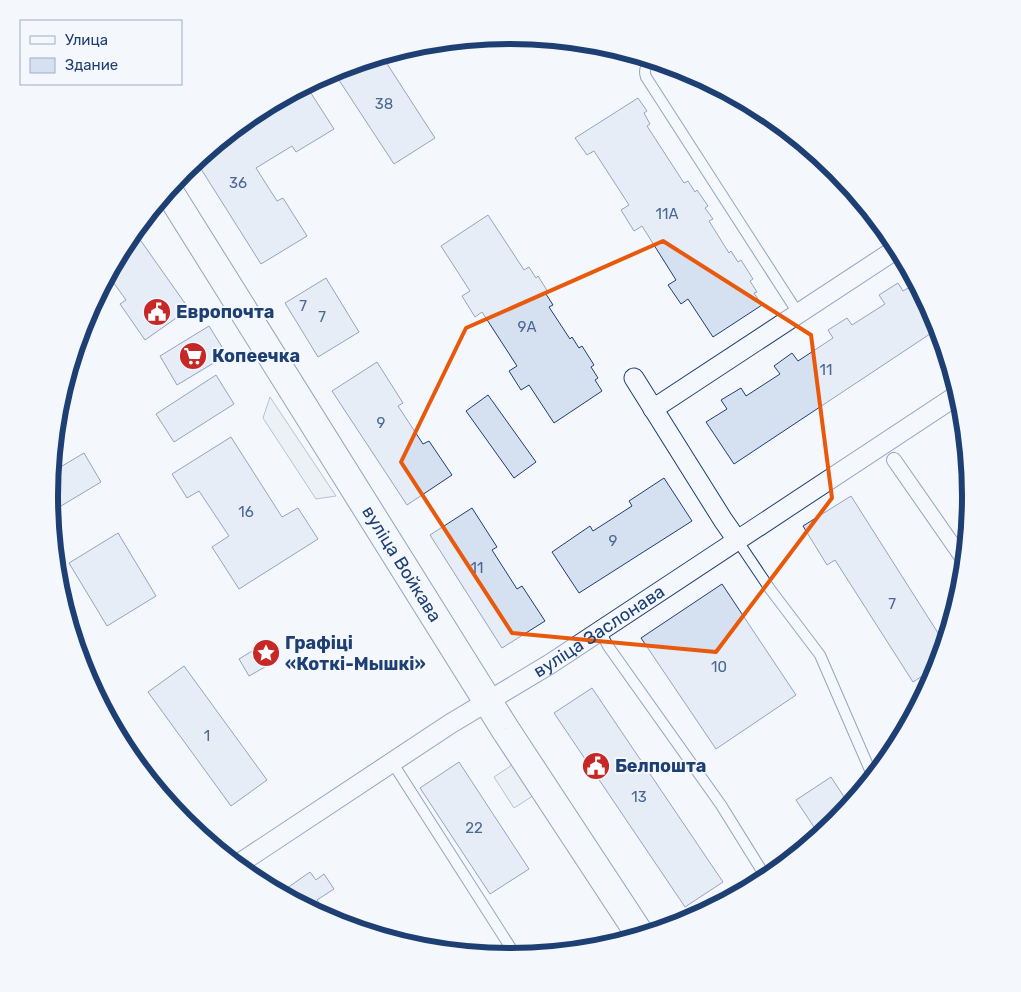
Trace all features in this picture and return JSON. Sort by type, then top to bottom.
[{"type":"main road","name":"вуліца Войкава","points":[[172,196],[487,701],[637,930]]},
{"type":"street","points":[[653,408],[891,252]]},
{"type":"street","points":[[634,378],[737,540]]},
{"type":"street","name":"вуліца Заслонава","points":[[243,861],[487,701],[550,664],[952,399]]},
{"type":"street","points":[[894,460],[959,554]]},
{"type":"lane","points":[[646,65],[644,71],[646,77],[798,313]]},
{"type":"lane","points":[[737,540],[820,656],[870,770]]},
{"type":"lane","points":[[600,631],[608,646],[721,805],[762,872]]},
{"type":"lane","points":[[392,762],[511,948]]},
{"type":"highlighted area","points":[[663,241],[811,335],[832,498],[716,652],[512,633],[401,462],[466,328]]},
{"type":"shaded area","points":[[270,397],[336,496],[316,499],[263,418]]},
{"type":"shaded area","points":[[515,763],[536,794],[514,808],[494,777]]},
{"type":"building","points":[[385,61],[435,138],[394,164],[337,78]]},
{"type":"building","points":[[309,90],[334,129],[296,152],[292,146],[256,168],[277,201],[283,198],[307,236],[261,264],[200,167],[235,137],[259,120]]},
{"type":"building","points":[[638,98],[647,111],[644,113],[650,124],[647,126],[684,183],[688,181],[708,206],[705,208],[713,219],[709,221],[729,253],[731,251],[738,262],[741,260],[753,279],[750,281],[757,292],[754,293],[762,305],[713,337],[688,299],[681,304],[668,285],[676,280],[642,226],[634,231],[621,210],[629,205],[594,151],[587,155],[575,138]]},
{"type":"building","points":[[488,215],[524,270],[529,267],[536,278],[538,276],[548,292],[546,294],[553,305],[549,307],[570,339],[572,337],[579,348],[582,346],[594,365],[591,367],[598,378],[595,380],[602,391],[554,423],[529,385],[521,390],[509,371],[517,366],[482,312],[475,317],[462,296],[470,291],[441,246]]},
{"type":"building","points":[[139,238],[189,309],[145,340],[120,304],[126,300],[113,282]]},
{"type":"building","points":[[326,278],[359,332],[318,357],[285,303]]},
{"type":"building","points":[[898,283],[903,291],[911,286],[932,333],[734,464],[706,422],[727,409],[721,400],[741,388],[746,396],[780,374],[774,366],[792,353],[798,361],[833,338],[828,330],[847,318],[852,325],[885,304],[879,295]]},
{"type":"building","name":"Копеечка","points":[[209,326],[227,355],[177,385],[160,356]]},
{"type":"building","points":[[377,362],[403,403],[398,406],[423,444],[429,441],[452,475],[407,505],[332,391]]},
{"type":"building","points":[[216,375],[234,404],[174,442],[156,414]]},
{"type":"building","points":[[488,395],[536,462],[514,478],[466,411]]},
{"type":"building","points":[[231,437],[282,517],[298,508],[318,539],[239,589],[212,547],[229,536],[199,491],[187,498],[172,474]]},
{"type":"building","points":[[84,453],[101,482],[58,508],[59,468]]},
{"type":"building","points":[[664,478],[692,521],[579,593],[552,552],[590,526],[593,531],[632,506],[629,501]]},
{"type":"building","points":[[851,496],[940,637],[926,674],[913,682],[835,560],[827,565],[803,526]]},
{"type":"building","points":[[472,508],[497,547],[492,550],[517,589],[522,586],[545,621],[502,648],[430,535]]},
{"type":"building","points":[[118,533],[156,596],[107,626],[69,563]]},
{"type":"building","points":[[722,584],[796,695],[716,749],[641,638]]},
{"type":"building","points":[[262,645],[272,663],[249,676],[239,659]]},
{"type":"building","points":[[184,666],[267,780],[231,806],[148,692]]},
{"type":"building","points":[[592,688],[723,882],[685,907],[554,713]]},
{"type":"building","points":[[459,762],[529,869],[490,894],[420,788]]},
{"type":"building","points":[[831,777],[846,800],[816,830],[796,800]]},
{"type":"building","points":[[310,872],[316,880],[324,874],[334,889],[317,900],[320,907],[286,889]]},
{"type":"place","name":"Европочта","points":[[157,312]]},
{"type":"place","name":"Копеечка","points":[[193,356]]},
{"type":"place","name":"Графіці «Коткі-Мышкі»","points":[[266,653]]},
{"type":"place","name":"Белпошта","points":[[596,766]]}]
